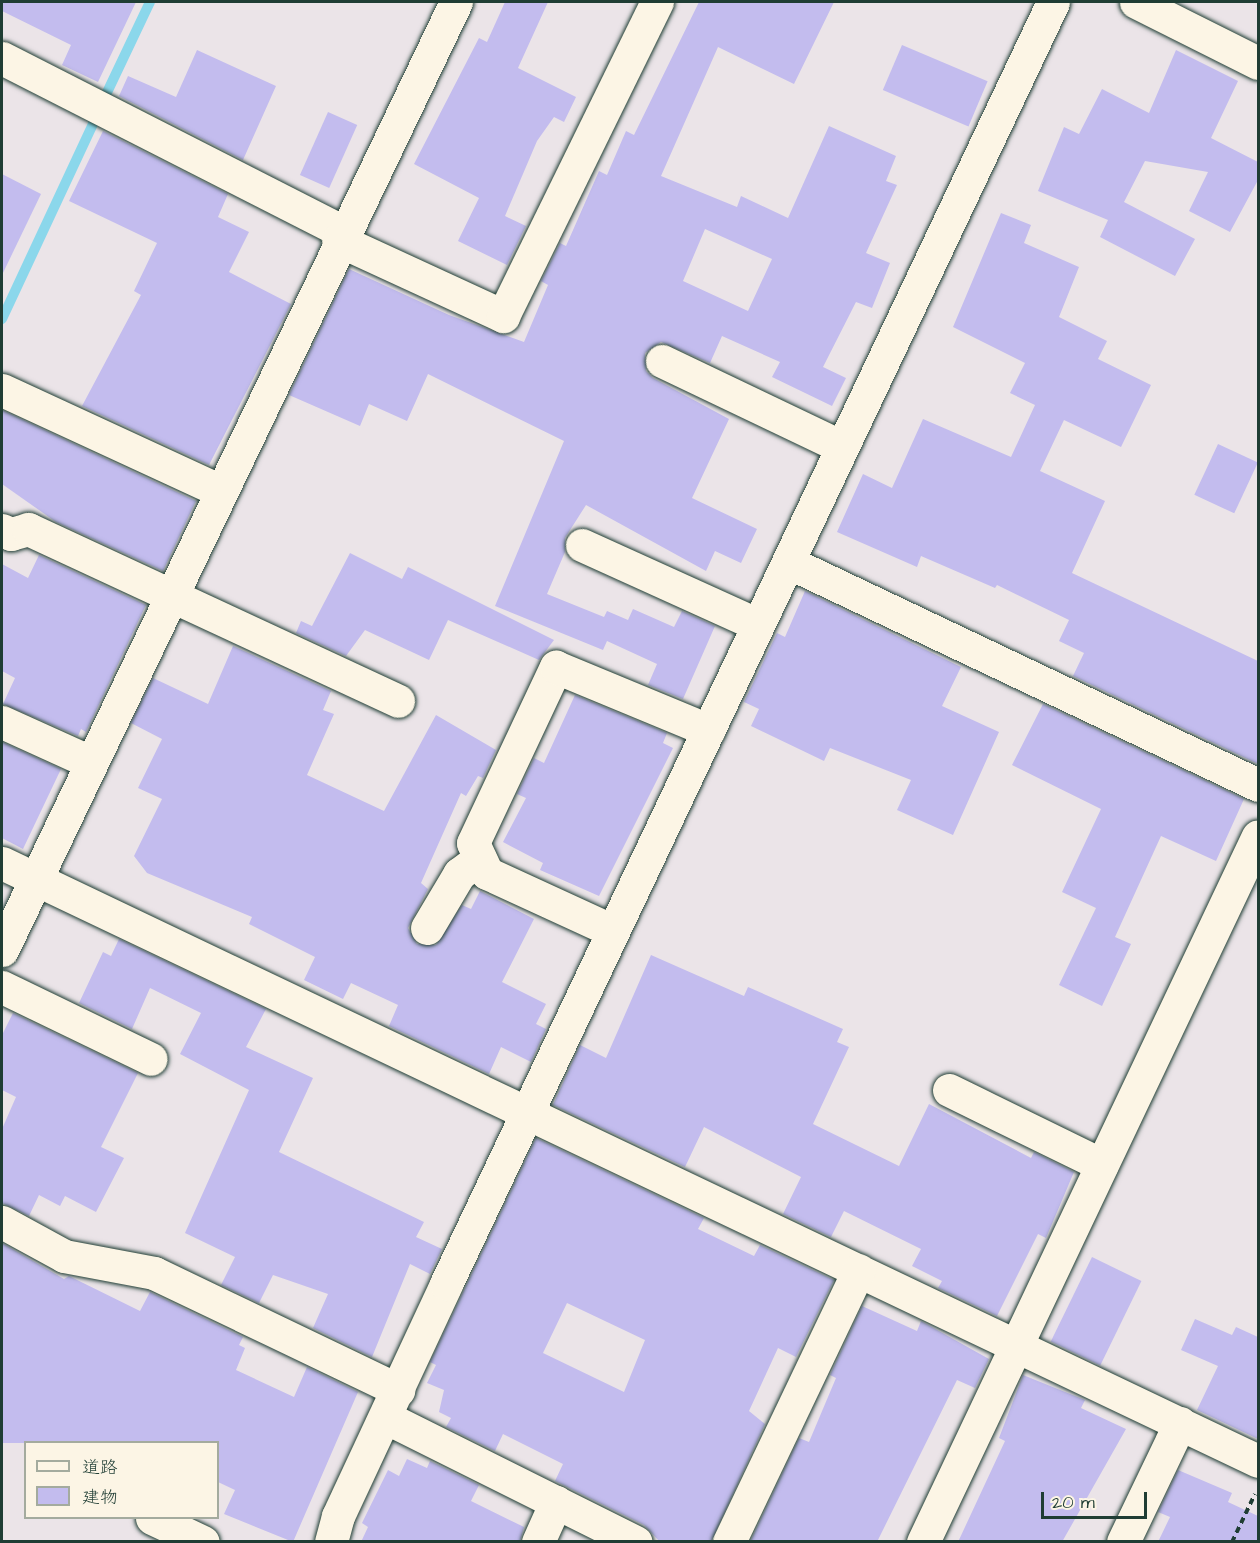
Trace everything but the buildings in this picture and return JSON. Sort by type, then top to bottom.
[{"type":"street","points":[[2,950],[218,490],[456,2]]},
{"type":"street","points":[[2,58],[340,236],[503,316],[657,2]]},
{"type":"street","points":[[332,1542],[338,1516],[528,1109],[1053,2]]},
{"type":"street","points":[[1136,2],[1258,63]]},
{"type":"street","points":[[662,361],[842,447]]},
{"type":"street","points":[[2,390],[218,490]]},
{"type":"street","points":[[2,530],[11,534],[28,529],[170,593],[398,701]]},
{"type":"street","points":[[582,545],[758,625]]},
{"type":"street","points":[[788,562],[1258,785]]},
{"type":"street","points":[[613,931],[487,873],[473,843],[556,667],[708,730]]},
{"type":"street","points":[[2,722],[90,762]]},
{"type":"street","points":[[923,1542],[1102,1165],[1250,874],[1258,837]]},
{"type":"street","points":[[427,928],[459,874],[480,858]]},
{"type":"street","points":[[2,863],[528,1109],[1258,1461]]},
{"type":"street","points":[[2,987],[151,1059]]},
{"type":"street","points":[[949,1090],[1102,1165]]},
{"type":"street","points":[[2,1222],[64,1256],[154,1273],[391,1403],[556,1502],[636,1542]]},
{"type":"street","points":[[729,1542],[859,1270]]},
{"type":"street","points":[[1123,1542],[1180,1423]]},
{"type":"street","points":[[538,1542],[556,1502]]},
{"type":"street","points":[[154,1519],[203,1542]]},
{"type":"path","points":[[1232,1542],[1258,1486]]},
{"type":"waterway","points":[[102,103],[150,2]]},
{"type":"waterway","points":[[2,319],[98,113]]}]
